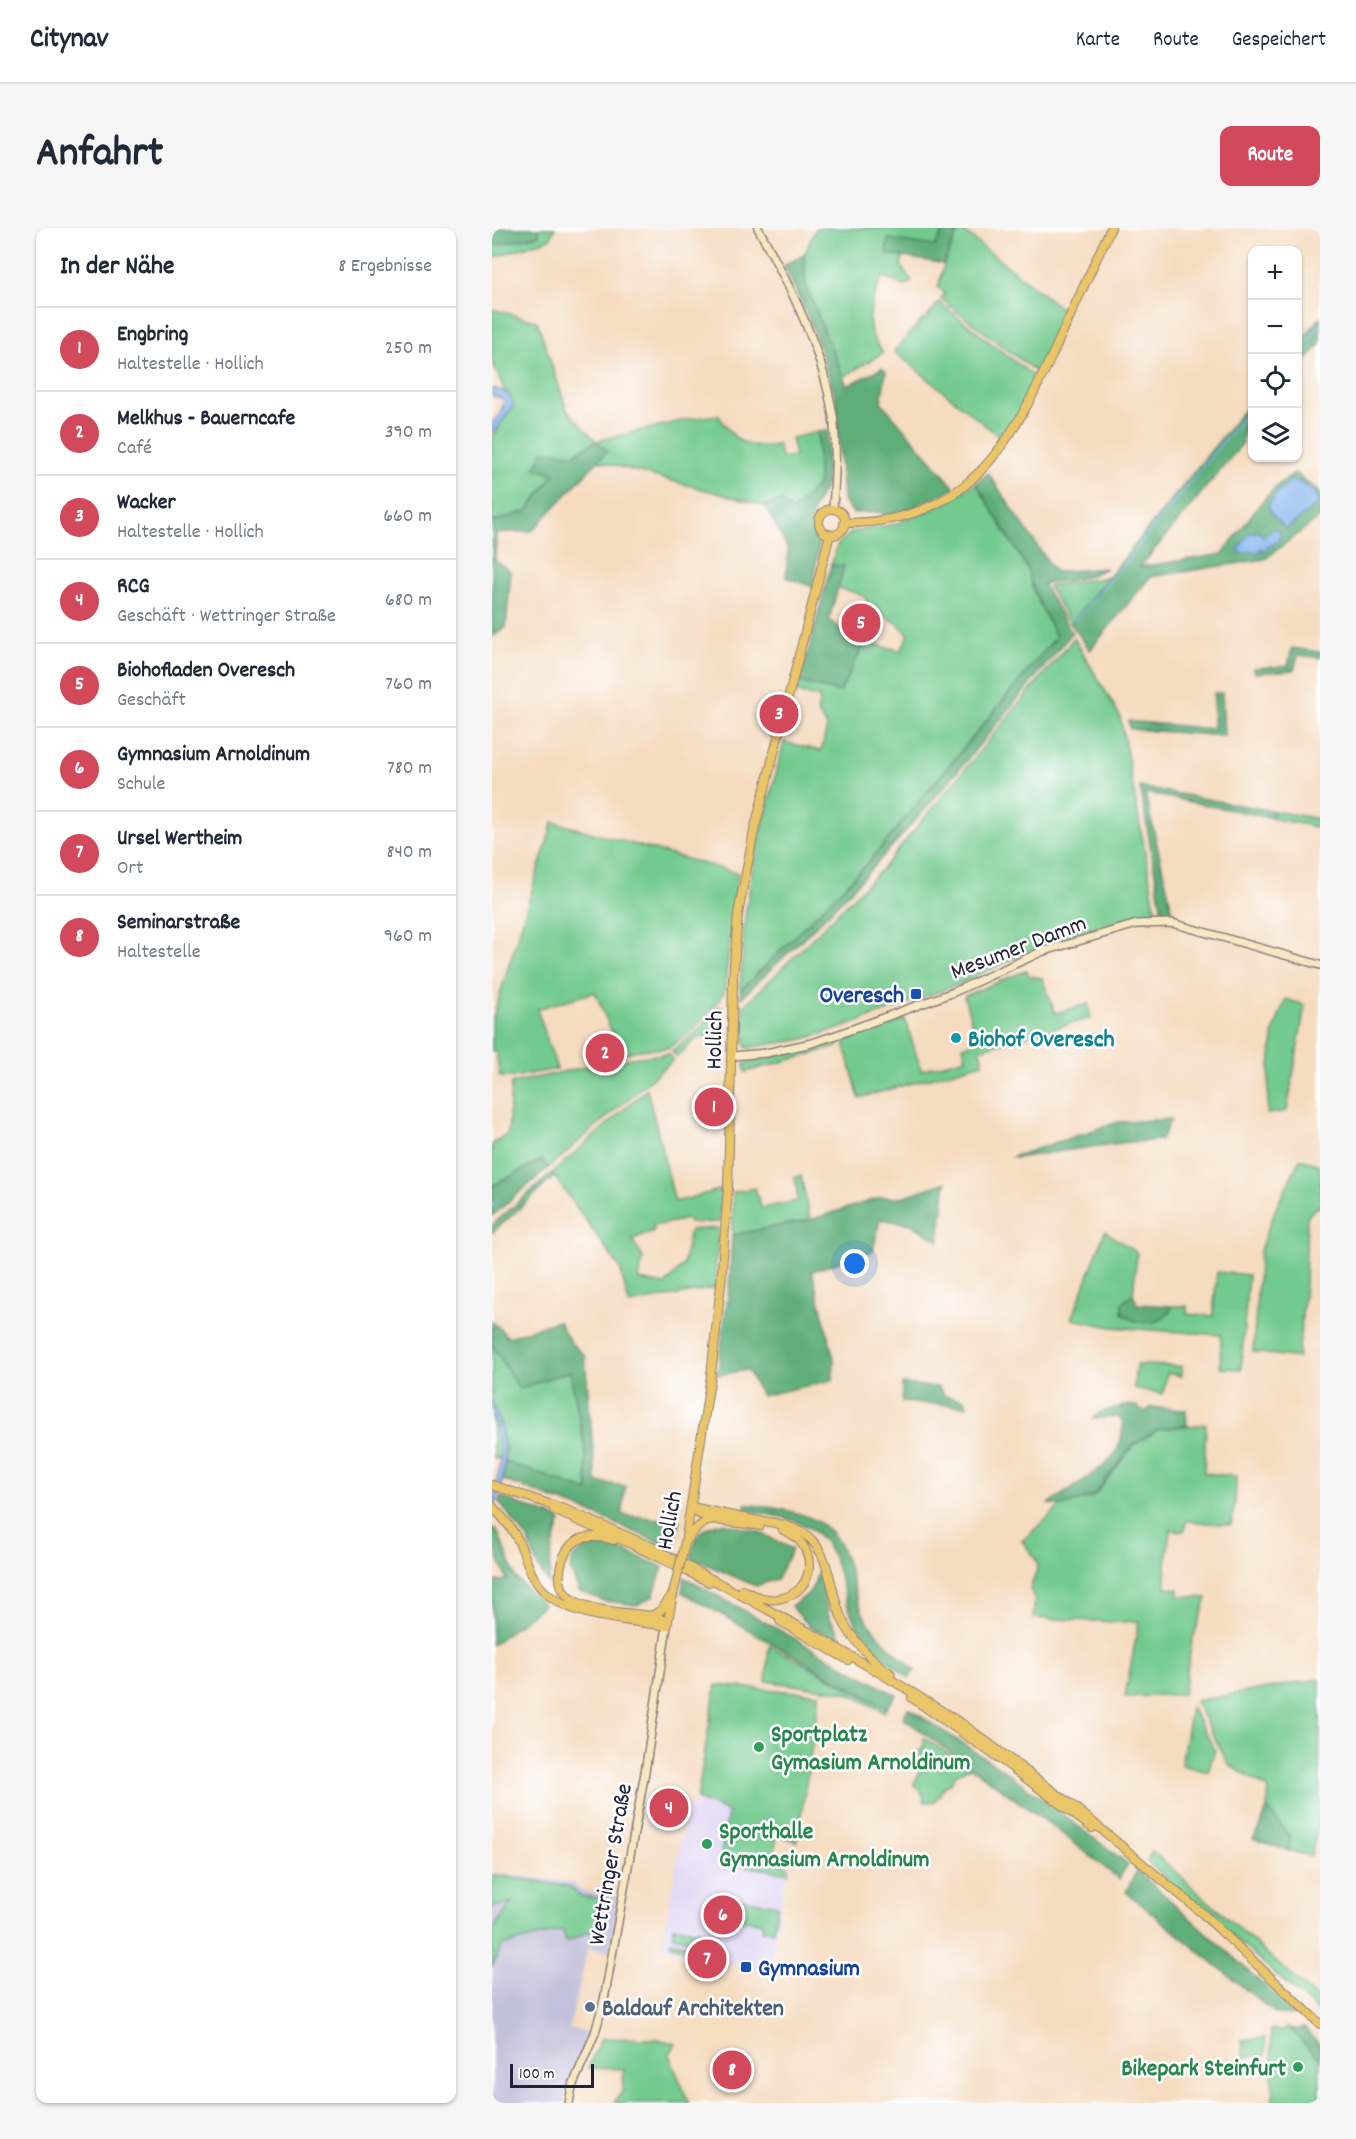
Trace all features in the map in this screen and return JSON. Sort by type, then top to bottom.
[{"type":"main road","points":[[758,228],[797,301],[821,367],[833,418],[835,452],[833,509]]},
{"type":"main road","points":[[844,523],[885,520],[920,510],[952,494],[978,474],[996,455],[1019,422],[1041,379],[1111,228]]},
{"type":"main road","points":[[833,509],[843,515],[844,523],[838,533],[830,534],[820,526],[819,518],[825,511],[833,509]]},
{"type":"main road","name":"Hollich","points":[[667,1626],[685,1543],[716,1343],[728,1187],[735,949],[745,869],[830,534]]},
{"type":"main road","name":"Mesumer Damm","points":[[732,1056],[775,1051],[839,1034],[954,992],[1041,952],[1149,922],[1172,923],[1320,965]]},
{"type":"main road","points":[[492,1485],[567,1510],[619,1531],[716,1580],[905,1688],[1011,1758],[1077,1809],[1202,1913],[1320,2024]]},
{"type":"main road","points":[[515,1492],[716,1585],[894,1687],[1007,1764],[1099,1833],[1201,1918],[1320,2031]]},
{"type":"main road","points":[[492,1506],[506,1521],[521,1546],[536,1581],[545,1593],[560,1605],[588,1613],[667,1626]]},
{"type":"main road","points":[[691,1507],[699,1514],[794,1534],[806,1549],[810,1567],[808,1574],[800,1588],[778,1599],[759,1597],[716,1580]]},
{"type":"main road","points":[[691,1507],[781,1524],[796,1529],[808,1537],[822,1553],[836,1601],[850,1633],[868,1656],[905,1688]]},
{"type":"main road","points":[[685,1543],[704,1521],[715,1518]]},
{"type":"main road","points":[[633,1545],[593,1537],[579,1540],[569,1547],[561,1559],[562,1585],[569,1598],[588,1606],[652,1616],[661,1619],[667,1626]]},
{"type":"main road","points":[[652,1616],[668,1603],[673,1594]]},
{"type":"main road","name":"Wettringer Straße","points":[[569,2103],[572,2087],[595,2033],[604,2000],[643,1784],[667,1626]]},
{"type":"shaded area","points":[[697,1799],[728,1812],[732,1864],[788,1873],[784,1883],[769,1973],[662,1947],[687,1804],[695,1808]]},
{"type":"shaded area","points":[[492,1872],[573,1883],[582,1891],[620,1897],[611,1951],[588,1948],[569,2028],[590,2033],[565,2095],[564,2103],[492,2103]]},
{"type":"green space","points":[[492,228],[539,228],[539,235],[492,246]]},
{"type":"green space","points":[[539,228],[555,228],[550,239],[492,258],[492,246],[538,235]]},
{"type":"green space","points":[[816,228],[945,228],[935,246],[886,254],[903,257],[901,266],[912,281],[904,286],[883,276],[870,310],[870,325],[872,335],[883,353],[843,377],[806,286],[804,255]]},
{"type":"green space","points":[[945,228],[959,228],[944,264],[886,254],[888,239],[935,246]]},
{"type":"green space","points":[[959,228],[1067,313],[1039,374],[941,299],[945,293],[938,288],[944,264]]},
{"type":"green space","points":[[804,255],[806,286],[847,386],[882,368],[886,372],[881,402],[955,488],[916,506],[884,515],[879,512],[853,513],[843,500],[835,395],[812,326],[784,265]]},
{"type":"green space","points":[[939,302],[1037,379],[1017,420],[1002,439],[894,351],[923,319],[925,320]]},
{"type":"green space","points":[[492,309],[537,321],[567,410],[596,441],[574,454],[535,468],[555,474],[527,511],[492,522],[492,435],[498,431],[507,415],[508,393],[492,361]]},
{"type":"green space","points":[[1320,318],[1320,344],[1302,365],[1302,340]]},
{"type":"green space","points":[[1248,405],[1248,428],[1243,434],[1242,444],[1140,567],[1223,554],[1265,498],[1295,473],[1320,493],[1320,517],[1265,559],[1150,577],[1090,650],[1071,624]]},
{"type":"green space","points":[[718,415],[730,432],[742,442],[757,446],[778,445],[781,458],[795,456],[791,438],[818,432],[818,485],[793,511],[780,501],[765,506],[598,461],[606,451],[596,441],[689,419]]},
{"type":"green space","points":[[828,430],[826,486],[815,505],[810,521],[819,543],[813,587],[786,577],[788,549],[765,506],[780,501],[793,511],[818,485],[818,432]]},
{"type":"green space","points":[[597,441],[607,451],[532,531],[496,533],[495,560],[511,572],[506,627],[492,637],[492,522],[527,511],[554,474],[535,468],[543,451],[574,454]]},
{"type":"green space","points":[[988,473],[1055,572],[1107,568],[1086,577],[1043,584],[1072,633],[908,829],[831,911],[741,998],[740,991],[869,862],[1056,637],[1034,592],[1027,568],[976,483]]},
{"type":"green space","points":[[976,483],[1027,568],[1034,592],[1056,637],[869,862],[740,991],[745,916],[754,860],[784,742],[821,751],[827,727],[817,712],[820,698],[796,692],[800,682],[840,692],[863,646],[868,641],[882,647],[901,650],[909,634],[897,623],[866,603],[867,599],[859,594],[838,588],[844,566],[831,565],[838,544],[852,532],[900,523],[903,519],[923,513]]},
{"type":"green space","points":[[831,565],[844,566],[829,620],[863,646],[840,692],[800,682]]},
{"type":"green space","points":[[1108,577],[1071,624],[1048,586]]},
{"type":"green space","points":[[1074,638],[1120,716],[1156,912],[1047,943],[959,984],[842,1028],[799,1040],[746,1048],[743,1007],[882,869]]},
{"type":"green space","points":[[1292,648],[1320,652],[1320,658],[1298,655],[1294,670],[1255,673],[1253,668],[1288,666]]},
{"type":"green space","points":[[1214,693],[1222,693],[1224,736],[1130,729],[1128,721],[1213,729]]},
{"type":"green space","points":[[1140,787],[1274,811],[1272,818],[1145,793],[1174,918],[1163,918]]},
{"type":"green space","points":[[1274,811],[1320,819],[1320,828],[1272,818]]},
{"type":"green space","points":[[553,822],[738,873],[724,992],[696,1027],[669,1048],[621,1054],[595,992],[537,1009],[557,1069],[513,1077],[500,1077],[496,1052],[492,1052],[492,1020]]},
{"type":"green space","points":[[1027,970],[1029,976],[1042,978],[1055,1013],[1088,1004],[1091,1018],[980,1049],[983,1063],[859,1098],[845,1041],[905,1019],[921,1070],[966,1058],[963,1046],[977,1042],[964,996]]},
{"type":"green space","points":[[1286,999],[1305,1005],[1287,1111],[1267,1114],[1274,1029]]},
{"type":"green space","points":[[719,1007],[723,1007],[718,1037],[698,1037],[677,1057],[672,1051],[699,1030]]},
{"type":"green space","points":[[838,1039],[840,1044],[837,1047],[745,1072],[744,1064]]},
{"type":"green space","points":[[669,1054],[673,1060],[548,1168],[541,1160],[492,1186],[492,1144],[508,1134],[511,1083],[610,1062]]},
{"type":"green space","points":[[647,1089],[675,1202],[722,1189],[719,1222],[689,1223],[687,1219],[653,1226],[654,1231],[632,1239],[643,1258],[639,1280],[665,1285],[683,1265],[690,1230],[718,1228],[715,1288],[629,1304],[620,1268],[552,1173]]},
{"type":"green space","points":[[1171,1119],[1161,1140],[1012,1157],[1118,1122]]},
{"type":"green space","points":[[1300,1159],[1320,1165],[1320,1208],[1316,1207],[1307,1217],[1305,1284],[1298,1358],[1253,1352],[1260,1250],[1276,1208]]},
{"type":"green space","points":[[542,1160],[548,1168],[492,1216],[492,1186]]},
{"type":"green space","points":[[552,1173],[555,1176],[492,1233],[492,1225]]},
{"type":"green space","points":[[801,1176],[810,1220],[732,1235],[733,1192],[755,1188],[761,1208],[798,1201],[795,1177]]},
{"type":"green space","points":[[946,1182],[939,1241],[911,1224],[880,1219],[873,1251],[812,1271],[834,1359],[833,1380],[762,1396],[747,1370],[717,1375],[729,1287],[732,1235],[810,1220],[882,1197],[899,1198]]},
{"type":"green space","points":[[1105,1231],[1137,1253],[1133,1294],[1122,1304],[1169,1314],[1172,1306],[1187,1306],[1187,1314],[1213,1316],[1217,1272],[1248,1275],[1241,1369],[1220,1368],[1221,1335],[1111,1327],[1072,1319]]},
{"type":"green space","points":[[1133,1294],[1137,1304],[1172,1306],[1163,1318],[1157,1321],[1150,1323],[1135,1321],[1122,1313],[1122,1303]]},
{"type":"green space","points":[[492,1321],[508,1337],[558,1321],[570,1342],[585,1356],[596,1482],[625,1486],[622,1515],[680,1521],[674,1549],[589,1512],[503,1480],[505,1462],[588,1491],[585,1447],[570,1371],[519,1389],[492,1345]]},
{"type":"green space","points":[[492,1345],[570,1371],[585,1447],[588,1491],[505,1462],[505,1446],[492,1402]]},
{"type":"green space","points":[[1136,1365],[1182,1366],[1182,1376],[1167,1373],[1163,1394],[1134,1388]]},
{"type":"green space","points":[[902,1384],[938,1387],[945,1396],[965,1400],[967,1406],[902,1402]]},
{"type":"green space","points":[[1125,1405],[1137,1406],[1139,1410],[1147,1411],[1151,1407],[1186,1410],[1187,1425],[1159,1429],[1134,1444],[1093,1496],[1061,1506],[1049,1504],[1113,1456],[1121,1440],[1123,1422],[1117,1416],[1093,1419],[1099,1413]]},
{"type":"green space","points":[[492,1415],[500,1447],[500,1460],[493,1457]]},
{"type":"green space","points":[[1206,1424],[1204,1473],[1236,1476],[1235,1503],[1231,1525],[1186,1521],[1184,1531],[1170,1530],[1166,1588],[1179,1589],[1179,1596],[1207,1598],[1192,1641],[1183,1694],[1125,1697],[1139,1621],[1033,1618],[1035,1601],[1030,1588],[1037,1563],[1022,1541],[1061,1506],[1094,1496],[1134,1445],[1159,1429]]},
{"type":"green space","points":[[501,1497],[561,1520],[551,1554],[549,1585],[536,1563],[529,1541],[499,1502]]},
{"type":"green space","points":[[745,1504],[800,1514],[813,1519],[834,1535],[844,1555],[863,1613],[880,1637],[915,1670],[909,1678],[878,1651],[858,1627],[848,1607],[838,1570],[821,1537],[796,1522],[745,1510]]},
{"type":"green space","points":[[724,1523],[759,1532],[792,1549],[777,1579],[756,1586],[691,1558],[700,1533],[710,1526]]},
{"type":"green space","points":[[496,1528],[516,1578],[544,1605],[492,1645],[492,1582],[507,1580],[492,1542],[492,1529]]},
{"type":"green space","points":[[590,1545],[614,1546],[663,1567],[653,1596],[637,1605],[604,1601],[579,1591],[570,1570],[573,1557]]},
{"type":"green space","points":[[819,1568],[829,1617],[845,1644],[810,1627],[791,1606],[810,1591]]},
{"type":"green space","points":[[684,1577],[896,1695],[886,1708],[682,1592]]},
{"type":"green space","points":[[769,1645],[886,1708],[884,1712],[846,1692],[766,1681]]},
{"type":"green space","points":[[1320,1679],[1320,1816],[1311,1856],[1289,1851],[1290,1837],[1267,1808],[1269,1789],[1229,1765],[1195,1701]]},
{"type":"green space","name":"Sportplatz Gymasium Arnoldinum","points":[[716,1685],[820,1694],[797,1842],[777,1834],[773,1862],[789,1867],[788,1873],[732,1864],[732,1861],[720,1859],[728,1812],[697,1799]]},
{"type":"green space","points":[[1191,1707],[1215,1750],[1208,1772],[1181,1765]]},
{"type":"green space","points":[[908,1708],[1008,1773],[1128,1864],[1119,1879],[1055,1828],[903,1718]]},
{"type":"green space","points":[[924,1738],[969,1768],[955,1775],[934,1802],[925,1802],[921,1790],[914,1784],[921,1768],[920,1752],[924,1746]]},
{"type":"green space","points":[[1267,1808],[1290,1837],[1289,1851],[1253,1839],[1260,1828]]},
{"type":"green space","points":[[1152,1851],[1320,2001],[1320,2013],[1147,1861]]},
{"type":"green space","points":[[1137,1870],[1297,2015],[1276,2014],[1126,1892]]},
{"type":"green space","points":[[492,1875],[569,1886],[580,1896],[604,1899],[599,1927],[566,1942],[563,1930],[502,1946],[492,1967],[492,1931],[512,1902],[492,1908]]},
{"type":"green space","points":[[741,1899],[778,1905],[773,1931],[762,1930],[763,1923],[737,1919]]},
{"type":"green space","points":[[674,1927],[710,1933],[690,1940],[672,1936]]},
{"type":"green space","points":[[708,1939],[704,1957],[687,1954],[687,1949],[670,1945],[671,1941],[688,1945]]},
{"type":"green space","name":"Bikepark Steinfurt","points":[[1287,2027],[1301,2033],[1320,2053],[1320,2103],[1273,2103],[1271,2030],[1283,2030]]},
{"type":"green space","points":[[1304,2028],[1320,2045],[1320,2059],[1291,2030]]},
{"type":"green space","points":[[601,2038],[658,2039],[676,2044],[669,2055],[689,2103],[614,2103],[622,2092],[624,2069],[588,2068]]},
{"type":"green space","points":[[1265,2038],[1266,2055],[1244,2057],[1242,2040]]},
{"type":"water","points":[[492,388],[509,395],[513,406],[496,430],[492,432],[492,423],[499,415],[505,401],[492,396]]},
{"type":"water","points":[[1291,480],[1309,489],[1316,496],[1318,504],[1286,529],[1271,513],[1268,506],[1276,494]]},
{"type":"water","points":[[1273,529],[1280,532],[1279,540],[1263,551],[1261,548],[1258,553],[1252,551],[1242,554],[1238,550],[1249,533],[1259,532],[1264,537]]},
{"type":"water","points":[[492,1402],[501,1429],[504,1470],[502,1484],[492,1511],[500,1459]]},
{"type":"waterway","points":[[1302,347],[1320,324]]},
{"type":"waterway","points":[[1075,620],[1251,408]]},
{"type":"waterway","points":[[492,1205],[497,1202]]},
{"type":"place","name":"Biohofladen Overesch","points":[[861,623]]},
{"type":"place","name":"Wacker","points":[[779,714]]},
{"type":"place","name":"Overesch","points":[[916,994]]},
{"type":"place","name":"Biohof Overesch","points":[[956,1038]]},
{"type":"place","name":"Melkhus - Bauerncafe","points":[[605,1053]]},
{"type":"place","name":"Engbring","points":[[714,1107]]},
{"type":"place","name":"Sportplatz Gymasium Arnoldinum","points":[[759,1747]]},
{"type":"place","name":"RCG","points":[[669,1808]]},
{"type":"place","name":"Sporthalle Gymnasium Arnoldinum","points":[[707,1844]]},
{"type":"place","name":"Gymnasium Arnoldinum","points":[[723,1915]]},
{"type":"place","name":"Ursel Wertheim","points":[[707,1959]]},
{"type":"place","name":"Gymnasium","points":[[746,1967]]},
{"type":"place","name":"Baldauf Architekten","points":[[590,2007]]},
{"type":"place","name":"Bikepark Steinfurt","points":[[1298,2067]]},
{"type":"place","name":"Seminarstraße","points":[[732,2070]]}]
